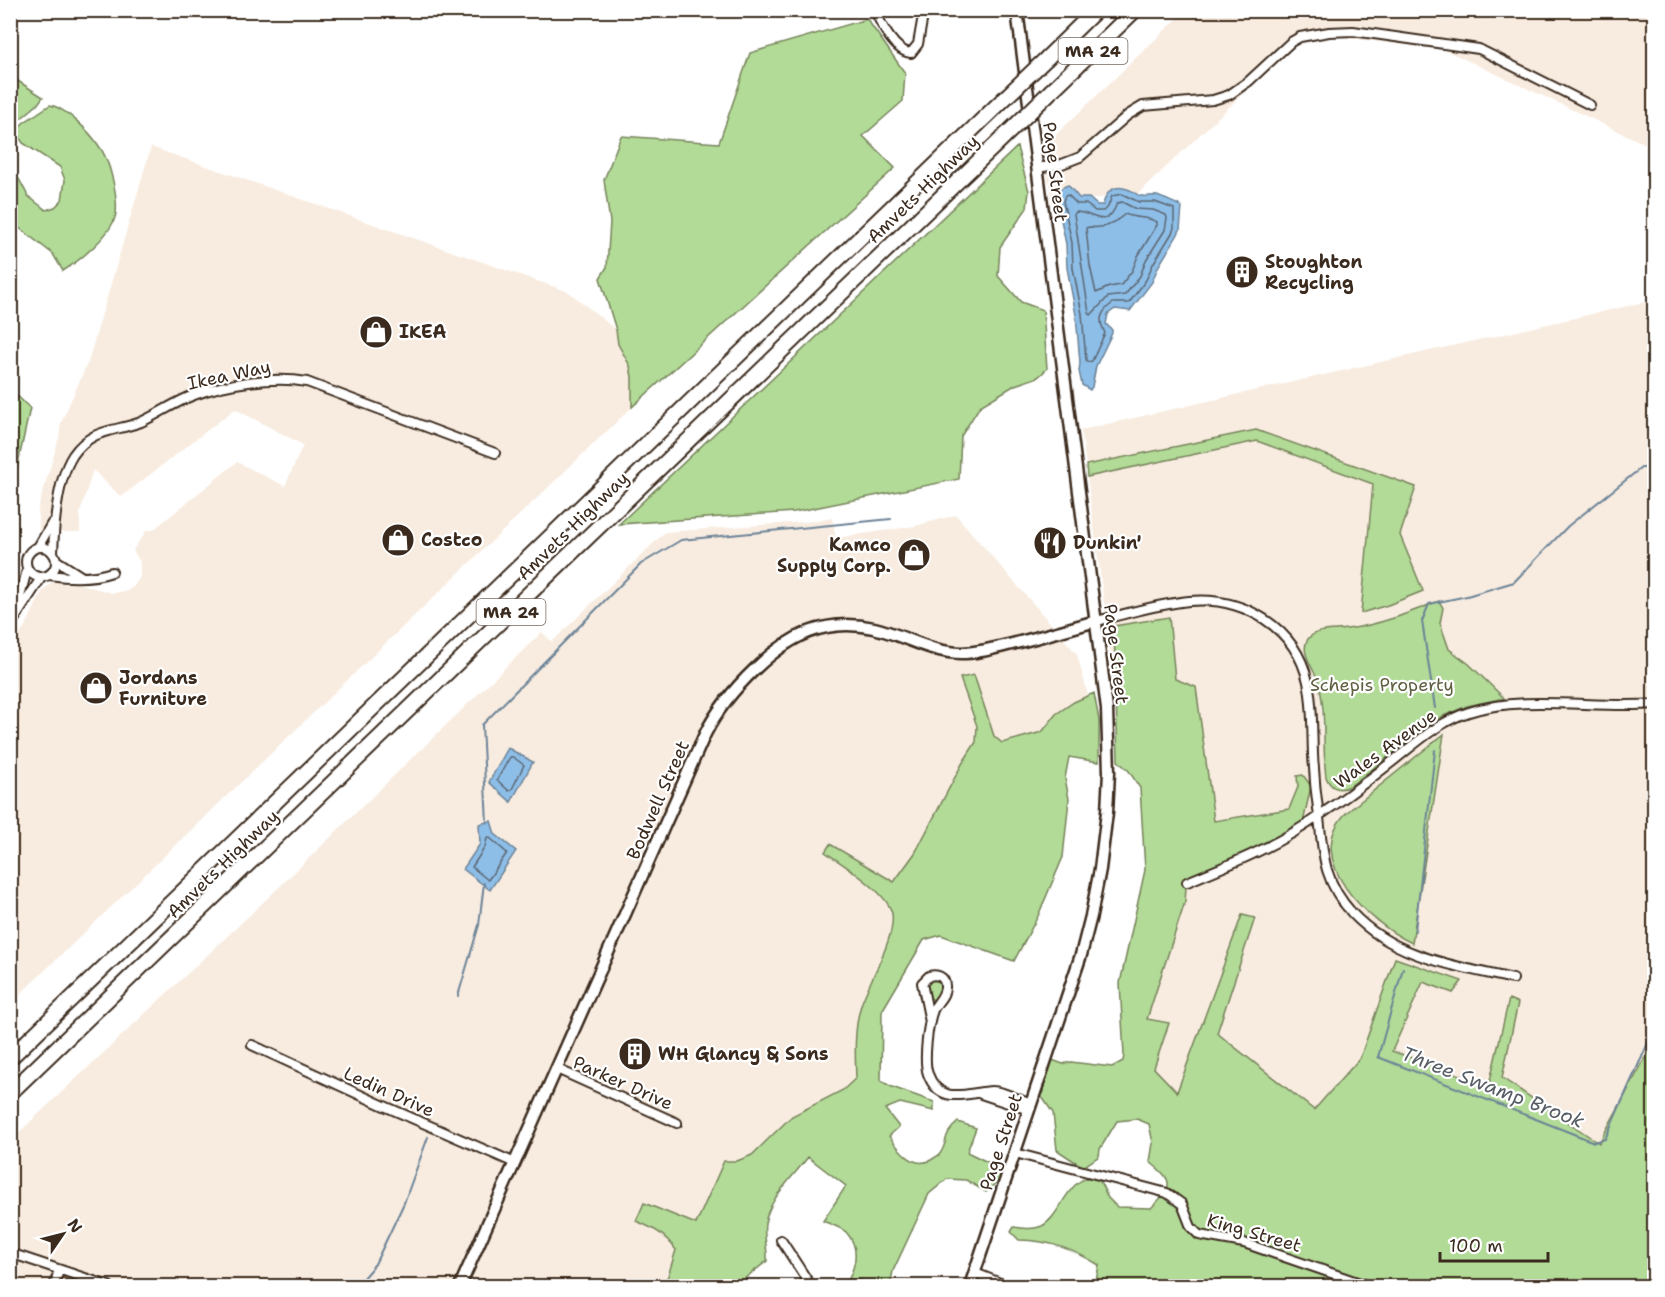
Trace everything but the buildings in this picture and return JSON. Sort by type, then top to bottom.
[{"type":"highway","name":"Amvets Highway","points":[[10,1058],[1096,10]]},
{"type":"highway","name":"Amvets Highway","points":[[10,1093],[1135,10]]},
{"type":"main road","name":"Page Street","points":[[970,1287],[1087,934],[1103,850],[1108,791],[1107,709],[1017,10]]},
{"type":"main road","name":"Bodwell Street","points":[[460,1287],[711,723],[729,695],[772,652],[801,634],[839,625],[872,628],[933,649],[960,654],[981,652],[1096,621]]},
{"type":"street","points":[[875,10],[886,31],[899,48],[907,53],[915,51],[918,44],[924,10]]},
{"type":"street","points":[[1037,168],[1062,164],[1080,157],[1128,115],[1143,106],[1213,100],[1229,95],[1250,81],[1292,42],[1311,34],[1353,31],[1475,48],[1488,52],[1590,105]]},
{"type":"street","name":"Ikea Way","points":[[38,547],[54,519],[70,462],[79,448],[93,436],[143,421],[193,395],[258,381],[289,379],[314,384],[495,453]]},
{"type":"street","name":"Ikea Way","points":[[54,519],[54,556]]},
{"type":"street","points":[[81,576],[48,549],[38,547],[27,556],[25,563],[27,570],[34,577],[69,578],[98,576],[112,572]]},
{"type":"street","points":[[12,622],[45,577],[55,569],[54,556]]},
{"type":"street","points":[[12,622],[27,570]]},
{"type":"street","points":[[1096,621],[1162,605],[1196,600],[1242,608],[1256,613],[1274,625],[1296,650],[1309,683],[1314,770],[1323,860],[1329,877],[1344,903],[1366,926],[1406,951],[1513,979]]},
{"type":"street","name":"Wales Avenue","points":[[1187,882],[1262,851],[1291,835],[1319,817],[1437,728],[1467,712],[1516,704],[1611,706],[1654,704]]},
{"type":"street","points":[[930,1022],[922,987],[929,975],[936,975],[942,978],[945,984],[944,994],[930,1022],[926,1065],[933,1084],[944,1093],[954,1096],[996,1092],[1030,1107]]},
{"type":"street","points":[[924,997],[933,1004],[940,1000]]},
{"type":"street","name":"Ledin Drive","points":[[252,1045],[515,1163]]},
{"type":"street","name":"Parker Drive","points":[[557,1069],[677,1123]]},
{"type":"street","name":"King Street","points":[[1015,1153],[1167,1193],[1182,1204],[1191,1227],[1199,1235],[1245,1243],[1363,1284]]},
{"type":"street","points":[[781,1240],[812,1287]]},
{"type":"street","points":[[10,1254],[110,1287]]},
{"type":"street","points":[[54,1287],[59,1270]]},
{"type":"street","points":[[975,1273],[1008,1287]]},
{"type":"street","points":[[835,1287],[846,1285],[863,1287]]},
{"type":"shaded area","points":[[1185,11],[1654,11],[1654,148],[1445,50],[1333,36],[1299,40],[1139,193],[1052,204],[1043,147]]},
{"type":"shaded area","points":[[151,147],[569,292],[616,330],[618,344],[630,366],[632,407],[11,1003],[11,649],[42,592],[51,583],[67,580],[111,593],[127,591],[140,577],[140,562],[133,550],[147,530],[153,530],[237,462],[285,486],[303,445],[235,409],[121,497],[93,470],[80,513],[80,532],[39,532],[38,508],[59,438],[61,423],[88,362]]},
{"type":"shaded area","points":[[1654,300],[1654,1172],[1322,1143],[1213,1123],[1137,1096],[1136,1031],[1179,690],[1115,698],[1087,477],[1257,441],[1373,484],[1362,613],[1423,591],[1400,535],[1415,487],[1256,430],[1086,465],[1081,430]],"holes":[[[1439,601],[1443,608],[1440,623],[1449,649],[1469,664],[1504,697],[1476,703],[1445,714],[1334,788],[1329,784],[1326,776],[1320,691],[1305,649],[1319,633],[1382,622]],[[1444,735],[1431,817],[1406,940],[1381,925],[1360,905],[1335,867],[1330,846]]]},
{"type":"shaded area","points":[[956,515],[1077,654],[1092,710],[1023,765],[879,1010],[880,1083],[793,1130],[683,1286],[11,1286],[11,1140],[273,893],[542,632],[552,642],[665,532],[832,518],[836,538],[915,526]]},
{"type":"green space","points":[[867,19],[905,73],[903,101],[863,136],[895,168],[632,407],[630,366],[618,344],[600,278],[607,267],[610,222],[604,180],[621,136],[719,143],[750,53]]},
{"type":"green space","points":[[10,76],[43,97],[12,126]]},
{"type":"green space","points":[[50,105],[77,121],[99,146],[110,169],[116,197],[114,221],[103,238],[78,261],[63,271],[53,254],[18,227],[11,217],[11,174],[19,179],[28,196],[46,210],[55,207],[62,200],[65,180],[60,167],[23,143],[16,132],[23,123]]},
{"type":"green space","points":[[1017,147],[1029,191],[1027,208],[1000,247],[998,276],[1021,302],[1043,310],[1047,369],[1038,377],[1015,385],[980,406],[961,436],[959,479],[794,512],[619,524]]},
{"type":"green space","points":[[11,390],[30,408],[11,496]]},
{"type":"green space","points":[[1256,430],[1416,487],[1400,535],[1423,591],[1361,613],[1373,484],[1257,441],[1087,477],[1086,465]]},
{"type":"green space","name":"Schepis Property","points":[[1439,601],[1443,608],[1440,623],[1449,649],[1469,664],[1504,698],[1467,706],[1441,717],[1350,786],[1339,789],[1332,786],[1326,777],[1321,693],[1305,649],[1308,639],[1316,633],[1382,622]]},
{"type":"green space","points":[[1169,617],[1175,679],[1196,687],[1214,821],[1289,809],[1298,787],[1297,776],[1303,775],[1311,786],[1303,823],[1186,887],[1185,902],[1147,1019],[1169,1023],[1154,1068],[1177,1092],[1242,915],[1255,918],[1217,1033],[1314,1110],[1360,1058],[1395,958],[1462,981],[1453,993],[1423,982],[1392,1051],[1489,1085],[1509,999],[1518,1003],[1502,1078],[1599,1143],[1654,1042],[1654,1286],[1095,1286],[1099,1265],[1061,1247],[1030,1240],[1019,1240],[1011,1232],[1014,1227],[1042,1226],[1055,1214],[1072,1189],[1079,1182],[1088,1178],[1098,1177],[1108,1198],[1117,1207],[1151,1208],[1167,1189],[1168,1184],[1164,1175],[1150,1162],[1153,1143],[1149,1124],[1137,1119],[1117,1121],[1100,1149],[1099,1156],[1083,1167],[1057,1150],[1053,1113],[1042,1097],[1045,1079],[1052,1060],[1063,1064],[1071,1062],[1112,1067],[1123,1061],[1120,983],[1145,870],[1140,788],[1129,771],[1118,761],[1114,626]]},
{"type":"green space","points":[[974,675],[994,736],[1002,743],[1042,732],[1056,714],[1094,693],[1099,720],[1099,762],[1069,757],[1065,778],[1069,799],[1063,857],[1038,916],[1014,961],[941,935],[924,940],[882,1011],[881,1081],[934,1102],[934,1111],[900,1103],[885,1109],[899,1127],[889,1136],[912,1160],[924,1162],[939,1155],[949,1131],[958,1122],[976,1128],[967,1152],[1002,1169],[1001,1178],[986,1192],[966,1180],[947,1179],[929,1194],[893,1271],[890,1286],[845,1286],[854,1266],[854,1245],[846,1232],[823,1221],[846,1186],[808,1157],[782,1188],[767,1215],[765,1238],[767,1261],[735,1286],[661,1286],[668,1276],[676,1250],[658,1232],[636,1221],[644,1203],[696,1224],[724,1161],[737,1161],[752,1155],[792,1116],[843,1090],[856,1078],[857,1023],[861,1005],[890,935],[892,914],[883,897],[874,888],[825,852],[830,844],[894,882],[915,853],[976,742],[977,726],[960,678]]},
{"type":"green space","name":"Schepis Property","points":[[1444,734],[1412,943],[1377,921],[1360,905],[1346,888],[1336,870],[1331,850],[1334,831],[1346,813]]},
{"type":"green space","points":[[931,979],[937,979],[942,986],[933,1000],[926,989],[926,984]]},
{"type":"water","points":[[1068,185],[1079,198],[1089,198],[1097,205],[1103,205],[1109,192],[1120,187],[1140,196],[1157,196],[1182,207],[1180,230],[1158,267],[1152,282],[1130,311],[1115,309],[1108,314],[1106,324],[1112,333],[1096,366],[1090,390],[1082,385],[1079,371],[1076,315],[1067,268],[1066,244],[1057,201],[1061,188]]},
{"type":"water","points":[[508,748],[533,762],[511,802],[489,782]]},
{"type":"water","points":[[491,821],[495,834],[516,851],[490,890],[463,869],[480,844],[479,824]]},
{"type":"waterway","name":"Three Swamp Brook","points":[[1435,708],[1422,621],[1429,604],[1514,582],[1568,526],[1641,468],[1654,468]]},
{"type":"waterway","points":[[487,823],[482,725],[641,564],[681,540],[891,519]]},
{"type":"waterway","name":"Three Swamp Brook","points":[[1415,931],[1435,750]]},
{"type":"waterway","points":[[458,996],[479,925],[484,883]]},
{"type":"waterway","name":"Three Swamp Brook","points":[[1403,968],[1378,1057],[1594,1142],[1605,1139],[1654,1030]]},
{"type":"waterway","points":[[356,1286],[375,1264],[404,1203],[428,1137]]},
{"type":"place","name":"Stoughton Recycling","points":[[1242,272]]},
{"type":"place","name":"IKEA","points":[[376,332]]},
{"type":"place","name":"Costco","points":[[398,540]]},
{"type":"place","name":"Dunkin'","points":[[1050,543]]},
{"type":"place","name":"Kamco Supply Corp.","points":[[914,555]]},
{"type":"place","name":"Jordans Furniture","points":[[96,688]]},
{"type":"place","name":"WH Glancy & Sons","points":[[635,1054]]}]
